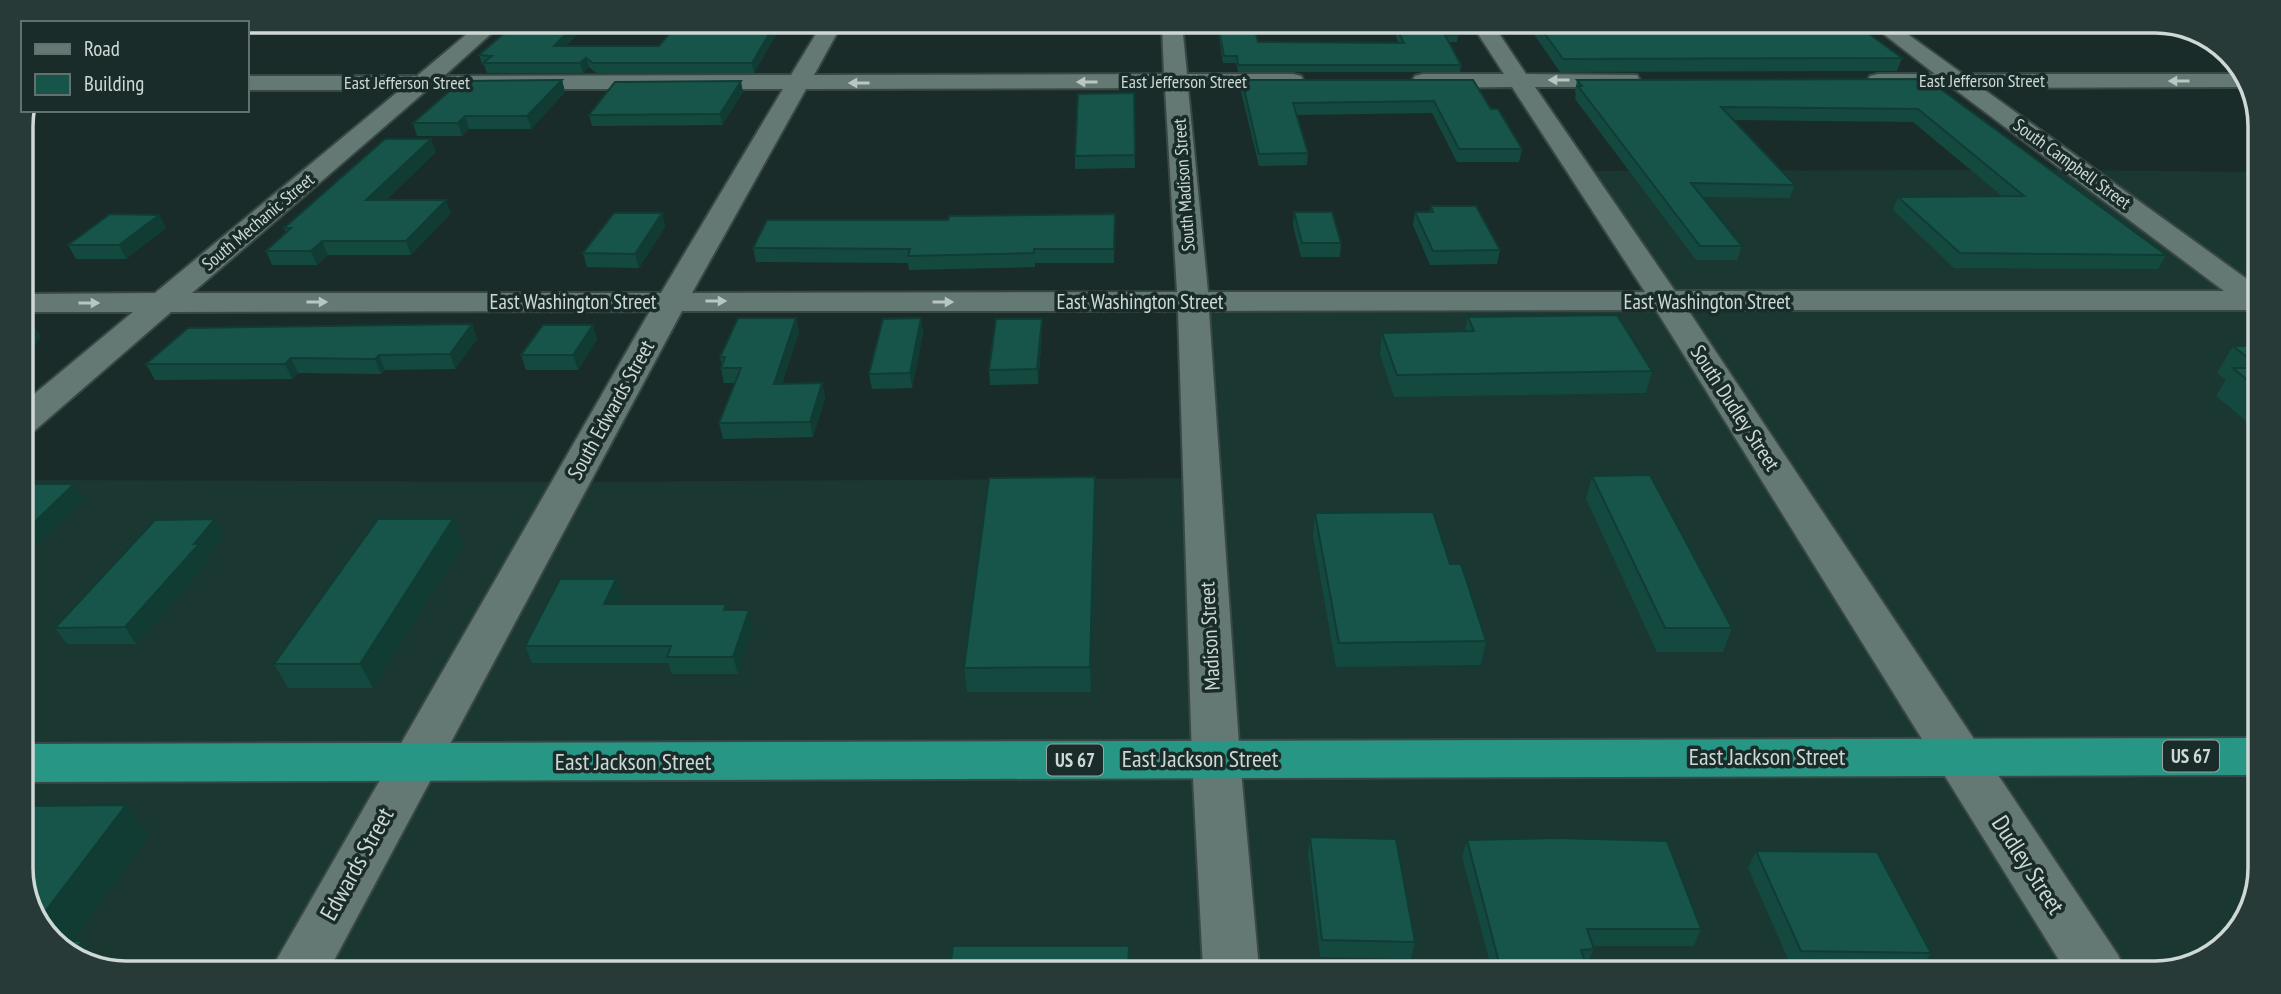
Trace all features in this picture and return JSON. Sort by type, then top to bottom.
[{"type":"highway","name":"East Jackson Street","points":[[33,763],[2248,756]]},
{"type":"highway","points":[[2130,757],[2248,770]]},
{"type":"street","name":"South Mechanic Street","points":[[33,413],[482,33]]},
{"type":"street","name":"South Edwards Street","points":[[413,762],[672,301],[827,33]]},
{"type":"street","name":"South Madison Street","points":[[1173,33],[1194,303]]},
{"type":"street","name":"South Dudley Street","points":[[1488,33],[1667,302],[1959,757]]},
{"type":"street","name":"South Campbell Street","points":[[1893,33],[2248,293]]},
{"type":"street","points":[[1395,81],[1655,80]]},
{"type":"street","name":"East Jefferson Street","points":[[1861,80],[2236,81]]},
{"type":"street","name":"East Jefferson Street","points":[[248,83],[1313,81]]},
{"type":"street","name":"East Washington Street","points":[[33,303],[2248,300]]},
{"type":"street","name":"Madison Street","points":[[1194,303],[1216,759],[1230,961]]},
{"type":"street","name":"Dudley Street","points":[[1959,757],[2090,961]]},
{"type":"street","name":"Edwards Street","points":[[303,961],[413,762]]},
{"type":"shaded area","points":[[1578,171],[2248,172],[2248,868],[2241,903],[2216,938],[2179,958],[2155,961],[126,961],[91,954],[70,942],[52,924],[38,898],[33,874],[33,480],[570,482],[1201,478],[1193,303],[1666,302]]},
{"type":"building","points":[[504,33],[567,33],[554,46],[659,46],[670,33],[770,33],[752,63],[593,63],[586,58],[580,63],[483,63],[492,56],[479,55]]},
{"type":"building","points":[[1220,33],[1256,33],[1258,42],[1404,43],[1399,33],[1457,33],[1458,35],[1445,35],[1461,65],[1238,65],[1237,56],[1224,56]]},
{"type":"building","points":[[1544,33],[1868,33],[1902,58],[1563,59]]},
{"type":"building","points":[[1927,79],[2166,255],[1960,253],[1898,197],[2024,196],[1918,109],[1721,107],[1795,185],[1691,183],[1742,246],[1700,246],[1578,86],[1582,86],[1577,80]]},
{"type":"building","points":[[562,80],[527,116],[465,116],[458,123],[413,123],[461,81]]},
{"type":"building","points":[[1242,80],[1473,80],[1491,109],[1498,109],[1522,149],[1459,149],[1434,101],[1293,103],[1308,153],[1259,154]]},
{"type":"building","points":[[741,81],[720,114],[589,115],[615,82]]},
{"type":"building","points":[[1134,93],[1135,155],[1075,156],[1078,94]]},
{"type":"building","points":[[385,139],[431,139],[366,200],[446,200],[406,241],[322,241],[311,251],[266,251],[291,228],[284,228]]},
{"type":"building","points":[[1431,206],[1476,206],[1500,250],[1433,251],[1415,212],[1433,212]]},
{"type":"building","points":[[1294,212],[1332,212],[1341,243],[1302,243]]},
{"type":"building","points":[[614,213],[662,213],[635,254],[583,253]]},
{"type":"building","points":[[110,214],[159,215],[119,245],[68,245]]},
{"type":"building","points":[[1115,214],[1114,249],[1034,249],[1034,253],[908,256],[910,249],[753,248],[767,220],[948,220],[949,216]]},
{"type":"building","points":[[1617,315],[1652,371],[1397,375],[1382,333],[1474,331],[1468,317]]},
{"type":"building","points":[[738,318],[796,318],[774,384],[822,383],[810,422],[719,423],[741,368],[721,368],[725,357],[720,357]]},
{"type":"building","points":[[921,318],[910,373],[869,374],[883,319]]},
{"type":"building","points":[[996,319],[1042,319],[1037,369],[989,370]]},
{"type":"building","points":[[472,324],[450,354],[379,355],[375,359],[291,358],[285,364],[146,364],[188,328]]},
{"type":"building","points":[[543,325],[593,325],[573,355],[521,355]]},
{"type":"building","points":[[2233,346],[2248,346],[2248,358]]},
{"type":"building","points":[[2233,368],[2248,368],[2248,380]]},
{"type":"building","points":[[1650,475],[1732,628],[1665,628],[1592,476]]},
{"type":"building","points":[[1095,477],[1090,667],[964,668],[989,478]]},
{"type":"building","points":[[33,484],[74,484],[33,523]]},
{"type":"building","points":[[1433,512],[1450,564],[1461,564],[1486,641],[1339,643],[1315,513]]},
{"type":"building","points":[[215,519],[194,544],[200,543],[125,627],[55,628],[155,520]]},
{"type":"building","points":[[378,519],[453,519],[360,664],[274,664]]},
{"type":"building","points":[[560,579],[616,579],[604,604],[726,604],[724,610],[749,610],[733,657],[667,657],[671,646],[525,646]]},
{"type":"building","points":[[126,805],[45,912],[38,898],[33,874],[33,806]]},
{"type":"building","points":[[1310,837],[1396,839],[1415,942],[1322,940]]},
{"type":"building","points":[[1557,838],[1667,841],[1701,929],[1587,929],[1594,949],[1581,950],[1585,961],[1499,961],[1467,840]]},
{"type":"building","points":[[1756,851],[1877,852],[1931,953],[1801,951]]},
{"type":"building","points":[[69,941],[82,941],[78,947]]},
{"type":"building","points":[[953,946],[1129,946],[1128,961],[951,961]]}]
